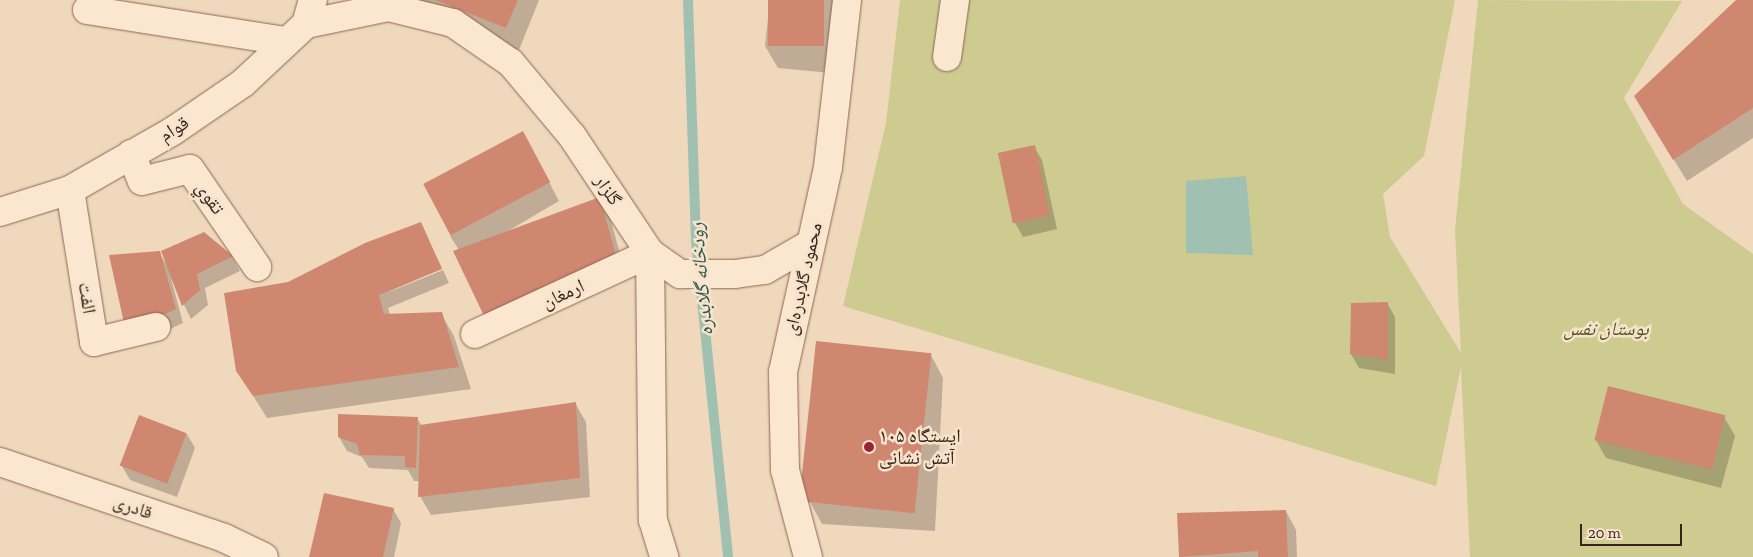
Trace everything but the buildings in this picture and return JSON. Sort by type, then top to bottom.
[{"type":"street","name":"محمود گلابدره‌ای","points":[[808,557],[785,470],[782,412],[783,372],[828,167],[847,0]]},
{"type":"street","points":[[947,57],[955,0]]},
{"type":"street","name":"گلزار","points":[[302,22],[388,7],[453,22],[511,63],[572,136],[650,253]]},
{"type":"street","points":[[87,10],[302,22]]},
{"type":"street","name":"قوام","points":[[0,212],[70,190],[173,131],[243,83],[302,22]]},
{"type":"street","name":"تقوي","points":[[131,154],[142,180],[190,170],[257,267]]},
{"type":"street","name":"الفت","points":[[70,190],[94,342],[156,327]]},
{"type":"street","points":[[650,253],[680,274],[735,274],[765,270],[810,244]]},
{"type":"street","points":[[650,253],[653,520],[664,557]]},
{"type":"street","name":"ارمغان","points":[[475,334],[650,253]]},
{"type":"street","name":"قادری","points":[[0,462],[224,538],[264,557]]},
{"type":"green space","name":"بوستان نفس","points":[[900,0],[1455,0],[1424,156],[1383,194],[1390,237],[1461,353],[1455,230],[1478,0],[1682,1],[1624,98],[1683,204],[1753,254],[1753,557],[1470,557],[1461,367],[1436,486],[843,306],[886,123]]},
{"type":"shaded area","points":[[1246,176],[1253,255],[1186,253],[1186,181]]},
{"type":"waterway","name":"رودخانه گلابدره","points":[[688,0],[696,241],[728,557]]},
{"type":"place","name":"ایستگاه ۱۰۵ آتش نشانی","points":[[869,447]]}]
